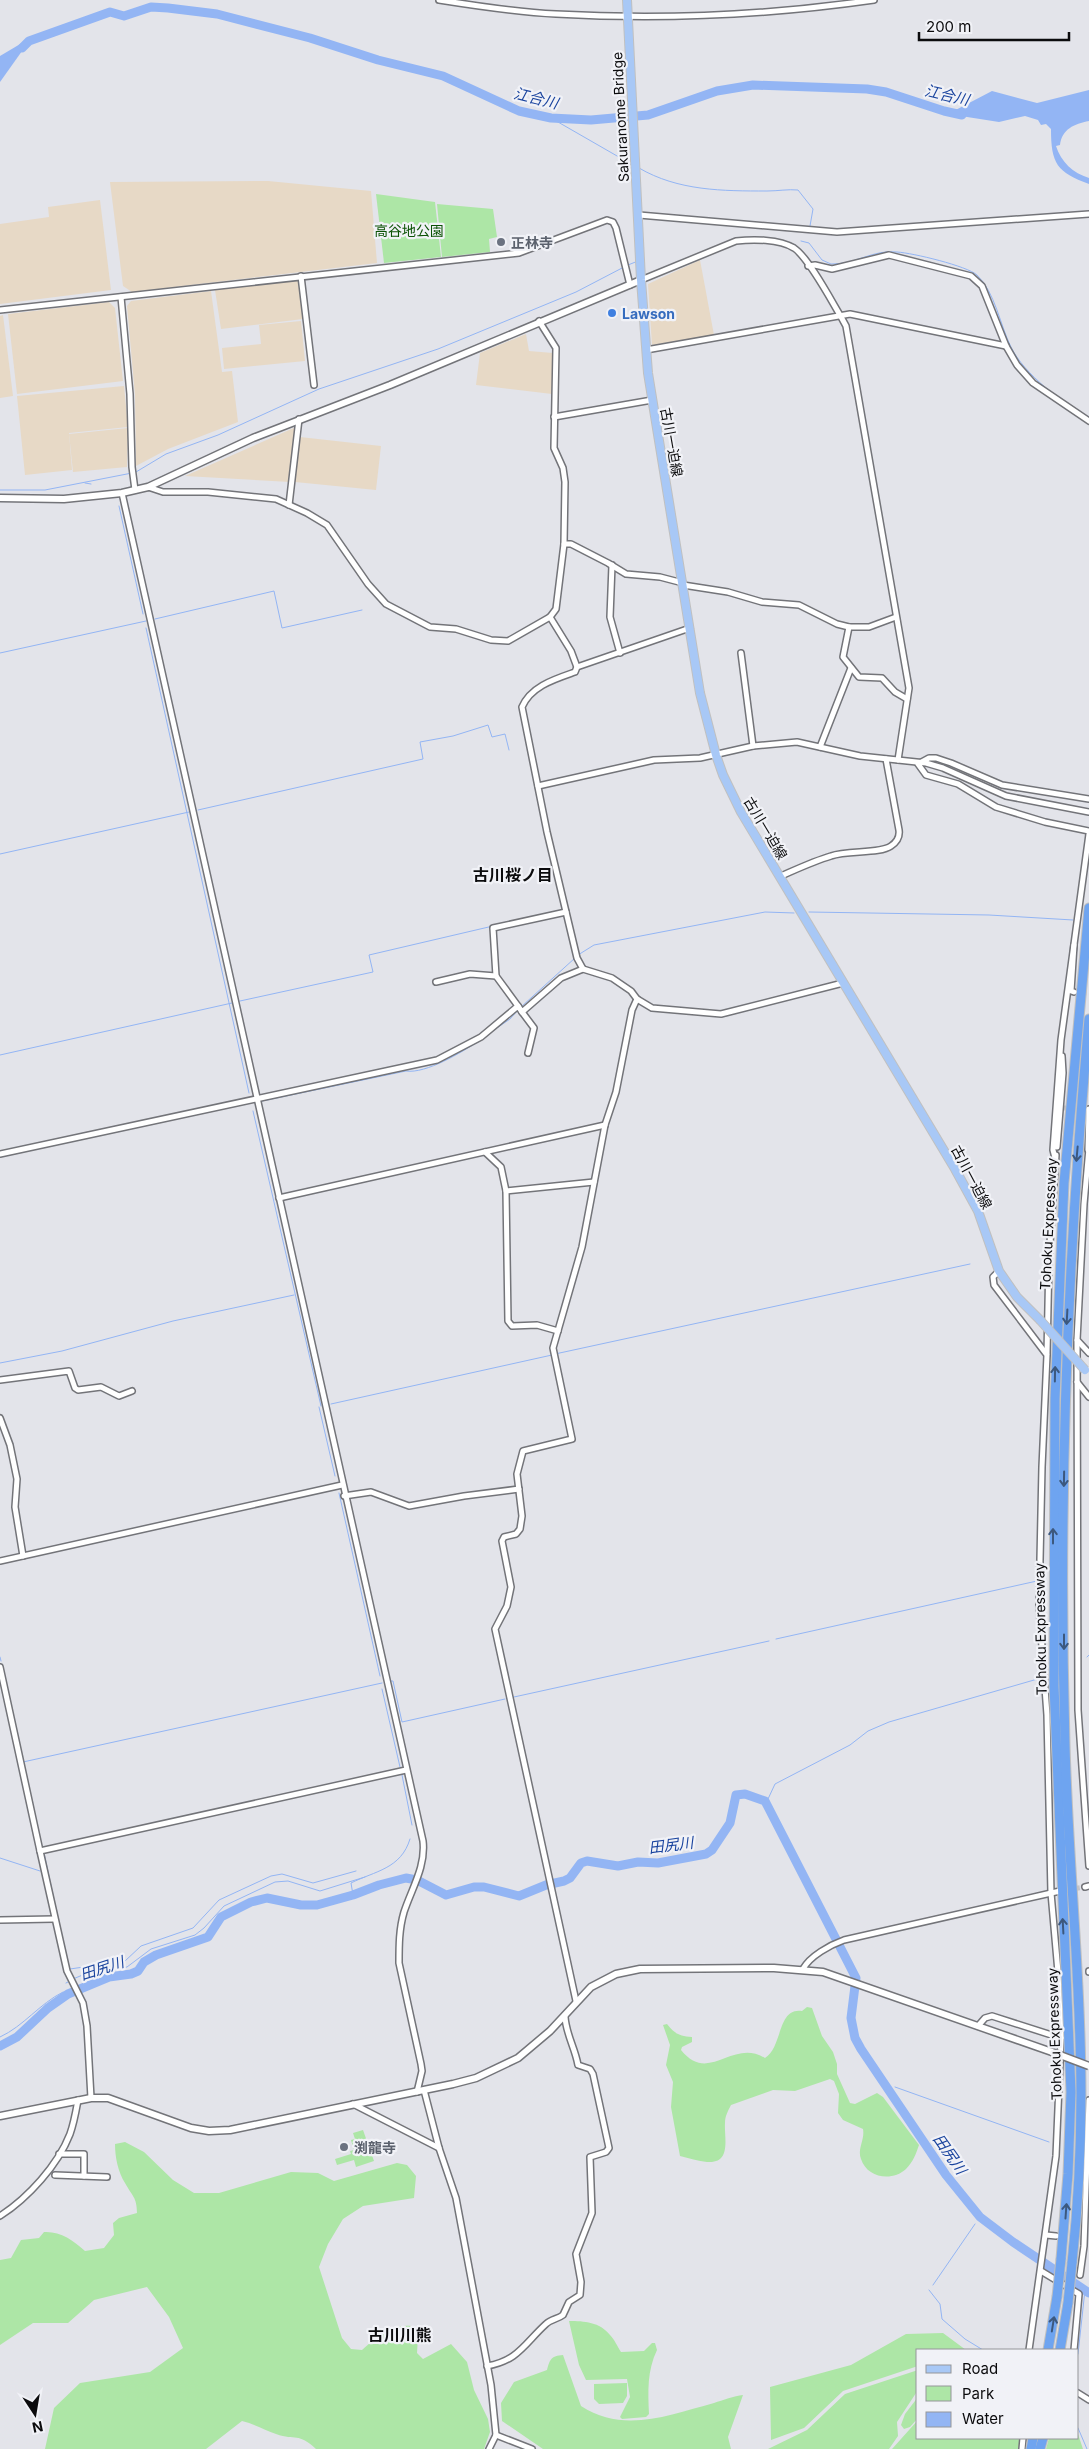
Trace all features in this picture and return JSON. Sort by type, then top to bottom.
[{"type":"highway","name":"Tohoku Expressway","points":[[1048,2349],[1061,2259],[1068,2174],[1071,2092],[1054,1686],[1055,1399],[1064,1183],[1089,908]]},
{"type":"highway","name":"Tohoku Expressway","points":[[1060,2349],[1068,2303],[1080,2177],[1082,2092],[1065,1738],[1064,1418],[1074,1183],[1089,1019]]},
{"type":"main road","points":[[627,0],[627,18]]},
{"type":"main road","name":"Sakuranome Bridge","points":[[627,18],[639,213]]},
{"type":"main road","name":"古川一迫線","points":[[639,213],[641,280],[652,400],[700,693],[723,775],[741,812],[781,876],[971,1198],[999,1271],[1016,1297],[1040,1320],[1087,1372]]},
{"type":"street","points":[[439,0],[554,14],[627,18],[804,10],[874,0]]},
{"type":"street","points":[[639,213],[837,232],[936,227],[1089,214]]},
{"type":"street","points":[[0,310],[519,253],[607,220],[613,222],[616,228],[630,285]]},
{"type":"street","points":[[0,498],[64,499],[122,493],[148,487],[253,438],[390,385],[539,321],[736,241],[752,240],[792,247],[808,266],[846,326],[909,688],[898,760]]},
{"type":"street","points":[[808,266],[819,265],[832,269],[889,255],[964,272],[972,276],[982,286],[1006,346],[1017,365],[1033,383],[1089,421]]},
{"type":"street","points":[[301,276],[314,385]]},
{"type":"street","points":[[121,297],[130,394],[132,467],[135,490]]},
{"type":"street","points":[[646,350],[840,315],[856,315],[1006,346]]},
{"type":"street","points":[[148,487],[163,492],[208,492],[276,499],[327,525],[377,596],[394,610],[423,625],[456,629],[499,642],[517,638],[550,617],[557,607],[564,544],[565,482],[563,468],[555,453],[556,348],[539,321]]},
{"type":"street","points":[[554,417],[652,400]]},
{"type":"street","points":[[289,505],[300,419]]},
{"type":"street","points":[[122,493],[424,1851],[415,1885],[404,1913],[399,1947],[400,1963],[421,2064],[421,2091],[456,2198],[487,2366],[496,2435],[489,2449]]},
{"type":"street","points":[[564,544],[571,544],[626,574],[660,577],[683,584],[728,592],[762,602],[799,605],[831,622],[849,627],[869,627],[896,617]]},
{"type":"street","points":[[612,566],[610,617],[620,653]]},
{"type":"street","points":[[550,617],[571,651],[576,672],[542,685],[525,700],[522,707],[576,955],[583,969]]},
{"type":"street","points":[[849,627],[843,657],[851,668],[859,677],[865,679],[877,677],[884,680],[895,692],[907,699]]},
{"type":"street","points":[[576,667],[690,628]]},
{"type":"street","points":[[742,653],[753,746]]},
{"type":"street","points":[[820,746],[851,668]]},
{"type":"street","points":[[538,786],[654,760],[700,758],[753,746],[797,742],[886,759],[918,764],[926,763],[943,768],[1006,796],[1089,812]]},
{"type":"street","points":[[918,764],[929,758],[936,758],[1002,785],[1089,799]]},
{"type":"street","points":[[781,876],[830,856],[862,850],[883,850],[892,846],[899,838],[899,830],[886,759]]},
{"type":"street","points":[[918,764],[926,775],[958,784],[996,807],[1046,822],[1089,832],[1061,1040],[1053,1150],[1055,1158]]},
{"type":"street","points":[[528,1053],[534,1028],[496,976],[497,963],[493,928],[566,912]]},
{"type":"street","points":[[1073,940],[1075,952],[1071,991],[1074,992]]},
{"type":"street","points":[[0,1154],[437,1060],[481,1037],[561,978],[583,969],[612,978],[632,990],[637,999],[652,1008],[721,1014],[843,983]]},
{"type":"street","points":[[436,982],[470,974],[496,976]]},
{"type":"street","points":[[576,2001],[495,1634],[497,1624],[507,1606],[511,1587],[502,1541],[504,1537],[516,1534],[520,1529],[522,1516],[517,1471],[523,1451],[572,1439],[553,1354],[582,1247],[605,1125],[616,1092],[632,1010],[637,999]]},
{"type":"street","points":[[1029,2349],[1044,2256],[1057,2142],[1061,2038],[1058,1972],[1051,1893],[1048,1715],[1039,1606],[1047,1355],[1048,1258],[1055,1158],[1062,1108],[1064,1073],[1061,1040]]},
{"type":"street","points":[[1088,1108],[1086,1141],[1088,1154]]},
{"type":"street","points":[[279,1198],[605,1125]]},
{"type":"street","points":[[1089,1148],[1076,1381],[1078,1710],[1089,1866]]},
{"type":"street","points":[[485,1152],[501,1166],[506,1191],[508,1321],[512,1326],[537,1324],[558,1331]]},
{"type":"street","points":[[506,1191],[594,1182]]},
{"type":"street","points":[[999,1271],[993,1277],[994,1285],[1047,1355]]},
{"type":"street","points":[[1077,1340],[1089,1353]]},
{"type":"street","points":[[0,1380],[69,1371],[75,1388],[78,1390],[102,1387],[119,1396],[132,1391]]},
{"type":"street","points":[[1076,1381],[1089,1398]]},
{"type":"street","points":[[0,1418],[10,1445],[17,1479],[15,1507],[23,1556]]},
{"type":"street","points":[[0,1561],[342,1485]]},
{"type":"street","points":[[344,1496],[371,1492],[409,1506],[519,1489]]},
{"type":"street","points":[[0,1667],[54,1919],[67,1971],[79,1995],[86,2026],[91,2098]]},
{"type":"street","points":[[40,1851],[406,1770]]},
{"type":"street","points":[[803,1969],[806,1964],[841,1941],[1060,1891]]},
{"type":"street","points":[[0,1920],[54,1919]]},
{"type":"street","points":[[0,2116],[78,2100],[108,2098],[121,2101],[170,2122],[209,2131],[230,2130],[421,2091],[476,2078],[518,2058],[565,2017],[576,2001],[591,1987],[604,1979],[628,1970],[803,1969],[851,1980],[1089,2066]]},
{"type":"street","points":[[978,2026],[985,2018],[992,2016],[1061,2038]]},
{"type":"street","points":[[487,2366],[505,2362],[532,2340],[550,2320],[563,2315],[569,2302],[580,2295],[581,2282],[576,2254],[592,2213],[590,2157],[606,2152],[609,2148],[593,2074],[590,2069],[578,2065],[575,2049],[566,2027],[565,2017]]},
{"type":"street","points":[[0,2216],[30,2191],[59,2154],[69,2135],[78,2100]]},
{"type":"street","points":[[1080,2274],[1089,2100]]},
{"type":"street","points":[[352,2104],[439,2148]]},
{"type":"street","points":[[59,2154],[84,2154],[84,2176]]},
{"type":"street","points":[[55,2175],[107,2177]]},
{"type":"street","points":[[1046,2235],[1056,2236]]},
{"type":"street","points":[[1041,2270],[1079,2294],[1074,2349]]},
{"type":"street","points":[[496,2435],[532,2449]]},
{"type":"shaded area","points":[[268,181],[371,191],[377,263],[132,292],[123,286],[110,182]]},
{"type":"shaded area","points":[[100,200],[111,290],[0,304],[0,224],[49,217],[48,207]]},
{"type":"shaded area","points":[[700,260],[714,335],[652,345],[648,284]]},
{"type":"shaded area","points":[[298,279],[303,319],[221,329],[215,290]]},
{"type":"shaded area","points":[[211,291],[222,372],[232,371],[238,422],[168,449],[136,466],[135,395],[127,306],[131,301]]},
{"type":"shaded area","points":[[109,302],[115,308],[123,381],[17,394],[8,314]]},
{"type":"shaded area","points":[[3,315],[13,396],[0,398],[0,316]]},
{"type":"shaded area","points":[[301,321],[305,361],[224,369],[222,348],[261,344],[259,325]]},
{"type":"shaded area","points":[[526,334],[529,351],[553,353],[552,394],[476,385],[480,353]]},
{"type":"shaded area","points":[[124,386],[128,427],[69,433],[72,470],[25,475],[17,396]]},
{"type":"shaded area","points":[[296,427],[290,482],[185,476]]},
{"type":"shaded area","points":[[128,428],[127,467],[73,472],[69,434]]},
{"type":"shaded area","points":[[300,437],[381,446],[376,490],[295,482]]},
{"type":"green space","name":"高谷地公園","points":[[376,194],[435,202],[441,257],[384,263]]},
{"type":"green space","points":[[437,204],[493,209],[497,237],[489,239],[490,252],[442,257]]},
{"type":"green space","points":[[807,2007],[812,2008],[822,2036],[833,2052],[837,2064],[837,2074],[850,2103],[855,2104],[877,2093],[883,2097],[919,2145],[914,2158],[906,2169],[894,2176],[887,2177],[874,2174],[864,2165],[860,2155],[863,2129],[843,2120],[838,2113],[839,2094],[834,2081],[830,2079],[795,2091],[773,2090],[731,2105],[725,2123],[725,2149],[720,2159],[715,2162],[707,2162],[680,2156],[671,2107],[673,2082],[666,2065],[670,2045],[663,2025],[667,2024],[680,2035],[692,2037],[692,2042],[682,2047],[681,2050],[691,2060],[711,2063],[742,2053],[753,2053],[765,2058],[771,2053],[788,2015],[794,2011],[802,2011]]},
{"type":"green space","points":[[363,2130],[374,2161],[356,2167],[354,2160],[337,2165],[335,2159],[351,2154],[350,2151],[354,2150],[351,2140],[355,2139],[353,2133]]},
{"type":"green space","points":[[125,2142],[144,2152],[173,2180],[194,2193],[219,2193],[291,2172],[318,2173],[334,2181],[397,2163],[407,2165],[416,2176],[414,2198],[363,2206],[343,2219],[328,2244],[319,2267],[342,2338],[351,2349],[362,2350],[384,2332],[403,2326],[411,2326],[418,2337],[417,2353],[423,2359],[451,2344],[467,2362],[474,2390],[488,2419],[490,2432],[484,2449],[316,2449],[305,2440],[276,2434],[242,2421],[206,2449],[45,2449],[54,2408],[80,2383],[150,2372],[183,2348],[169,2317],[147,2287],[94,2300],[68,2323],[33,2323],[0,2345],[0,2260],[11,2258],[21,2240],[39,2238],[44,2232],[66,2237],[85,2251],[104,2248],[114,2235],[113,2223],[119,2218],[137,2213],[135,2200],[123,2179],[116,2159],[115,2144]]},
{"type":"green space","points":[[569,2321],[586,2322],[601,2327],[612,2337],[621,2352],[644,2351],[652,2343],[655,2343],[657,2350],[650,2373],[648,2389],[649,2414],[646,2417],[622,2419],[620,2417],[630,2397],[627,2379],[586,2380],[579,2365]]},
{"type":"green space","points":[[943,2333],[965,2349],[916,2349],[916,2367],[843,2391],[804,2428],[771,2440],[770,2387],[851,2365],[906,2334]]},
{"type":"green space","points":[[563,2355],[581,2406],[597,2414],[614,2419],[630,2421],[647,2420],[743,2395],[728,2437],[731,2449],[543,2449],[502,2421],[501,2403],[514,2382],[547,2370],[552,2359]]},
{"type":"green space","points":[[916,2371],[916,2393],[897,2422],[898,2436],[889,2449],[768,2449],[807,2430],[845,2394]]},
{"type":"green space","points":[[627,2383],[627,2396],[623,2403],[599,2404],[594,2399],[594,2384]]},
{"type":"green space","points":[[916,2400],[916,2420],[910,2427],[904,2429],[901,2425],[905,2414]]},
{"type":"green space","points":[[916,2422],[916,2439],[1020,2439],[1019,2449],[892,2449]]},
{"type":"green space","points":[[1079,2437],[1083,2449],[1046,2449],[1049,2439],[1079,2439]]},
{"type":"water","points":[[32,37],[0,82],[0,56]]},
{"type":"water","points":[[1089,90],[1089,121],[1078,124],[1066,131],[1060,145],[1056,146],[1064,162],[1073,170],[1089,178],[1089,184],[1063,171],[1058,165],[1052,151],[1051,129],[1046,124],[1041,125],[1038,120],[1025,116],[999,122],[948,114],[992,91],[1037,103]]},
{"type":"waterway","name":"江合川","points":[[22,48],[29,41],[110,12],[124,16],[151,7],[168,8],[217,14],[310,38],[378,60],[443,76],[519,111],[551,118],[591,120],[648,115],[717,91],[753,85],[867,89],[886,92],[962,115]]},
{"type":"waterway","points":[[551,118],[631,164]]},
{"type":"waterway","points":[[639,168],[669,181],[701,188],[734,191],[798,190],[813,209],[810,226]]},
{"type":"waterway","points":[[801,241],[809,243],[822,260],[831,264],[848,262],[880,253],[897,252],[939,261],[971,271],[977,275],[988,290],[1011,347],[1025,367],[1056,396],[1089,417]]},
{"type":"waterway","points":[[628,265],[638,261]]},
{"type":"waterway","points":[[136,472],[166,454],[218,435],[319,389],[438,349],[576,292],[624,267]]},
{"type":"waterway","points":[[0,490],[45,490],[132,473]]},
{"type":"waterway","points":[[85,483],[91,484]]},
{"type":"waterway","points":[[119,506],[143,614]]},
{"type":"waterway","points":[[155,619],[274,591],[282,628],[362,610]]},
{"type":"waterway","points":[[0,653],[146,621]]},
{"type":"waterway","points":[[146,628],[249,1093]]},
{"type":"waterway","points":[[198,810],[423,759],[420,742],[453,736],[488,725],[492,737],[505,734],[509,750]]},
{"type":"waterway","points":[[0,854],[189,812]]},
{"type":"waterway","points":[[519,920],[562,910]]},
{"type":"waterway","points":[[578,955],[594,945],[765,912],[794,913]]},
{"type":"waterway","points":[[809,912],[989,915],[1073,920]]},
{"type":"waterway","points":[[240,1001],[373,972],[369,955],[493,926]]},
{"type":"waterway","points":[[521,1007],[575,958]]},
{"type":"waterway","points":[[0,1055],[232,1003]]},
{"type":"waterway","points":[[488,1034],[510,1019],[518,1010]]},
{"type":"waterway","points":[[262,1101],[423,1069],[444,1061],[479,1041]]},
{"type":"waterway","points":[[0,1157],[252,1102]]},
{"type":"waterway","points":[[253,1111],[321,1406]]},
{"type":"waterway","points":[[555,1354],[970,1264]]},
{"type":"waterway","points":[[0,1363],[62,1351],[173,1321],[294,1295]]},
{"type":"waterway","points":[[331,1404],[552,1355]]},
{"type":"waterway","points":[[319,1407],[335,1476]]},
{"type":"waterway","points":[[339,1493],[380,1676]]},
{"type":"waterway","points":[[776,1639],[1037,1581]]},
{"type":"waterway","points":[[514,1697],[769,1641]]},
{"type":"waterway","points":[[0,1657],[1,1661]]},
{"type":"waterway","points":[[765,1801],[768,1799],[775,1784],[850,1745],[868,1731],[889,1722],[1041,1678]]},
{"type":"waterway","points":[[390,1681],[393,1681],[402,1722],[505,1699]]},
{"type":"waterway","points":[[23,1762],[382,1683]]},
{"type":"waterway","points":[[382,1689],[400,1767]]},
{"type":"waterway","points":[[402,1775],[412,1825]]},
{"type":"waterway","name":"田尻川","points":[[0,2046],[17,2037],[48,2008],[68,1994],[109,1977],[131,1974],[138,1971],[144,1962],[156,1955],[208,1937],[221,1917],[251,1902],[267,1898],[301,1905],[317,1905],[406,1878],[417,1880],[446,1895],[474,1887],[484,1887],[519,1896],[570,1878],[581,1863],[587,1861],[618,1866],[638,1862],[658,1863],[706,1854],[712,1850],[730,1823],[736,1795],[745,1794],[765,1801],[856,1978],[851,2018],[855,2038],[946,2175],[980,2217],[1013,2242],[1089,2293]]},
{"type":"waterway","points":[[34,1811],[42,1847]]},
{"type":"waterway","points":[[353,1895],[351,1883],[394,1863],[406,1849],[410,1839]]},
{"type":"waterway","points":[[44,1853],[63,1942]]},
{"type":"waterway","points":[[0,1858],[40,1871]]},
{"type":"waterway","points":[[70,1969],[125,1961],[141,1946],[193,1928],[219,1900],[271,1876],[282,1874],[313,1883],[356,1871]]},
{"type":"waterway","points":[[73,1979],[85,1974],[127,1967],[151,1949],[195,1935],[224,1906],[275,1882],[288,1881],[320,1891],[365,1877]]},
{"type":"waterway","points":[[0,2037],[17,2027],[46,2003],[63,1992]]},
{"type":"waterway","points":[[895,2087],[1049,2142]]},
{"type":"waterway","points":[[933,2285],[975,2224]]},
{"type":"waterway","points":[[929,2290],[940,2304],[942,2319],[965,2339],[981,2349]]},
{"type":"waterway","points":[[1079,2349],[1085,2290]]},
{"type":"waterway","points":[[1079,2430],[1087,2449]]},
{"type":"tunnel","points":[[1074,992],[1089,993]]},
{"type":"tunnel","points":[[1063,1108],[1087,1108]]},
{"type":"tunnel","points":[[1060,1891],[1085,1887]]},
{"type":"place","name":"正林寺","points":[[501,242]]},
{"type":"place","name":"Lawson","points":[[612,313]]},
{"type":"place","name":"渕龍寺","points":[[344,2147]]},
{"type":"district","name":"古川桜ノ目","points":[[513,875]]},
{"type":"district","name":"古川川熊","points":[[400,2335]]}]
